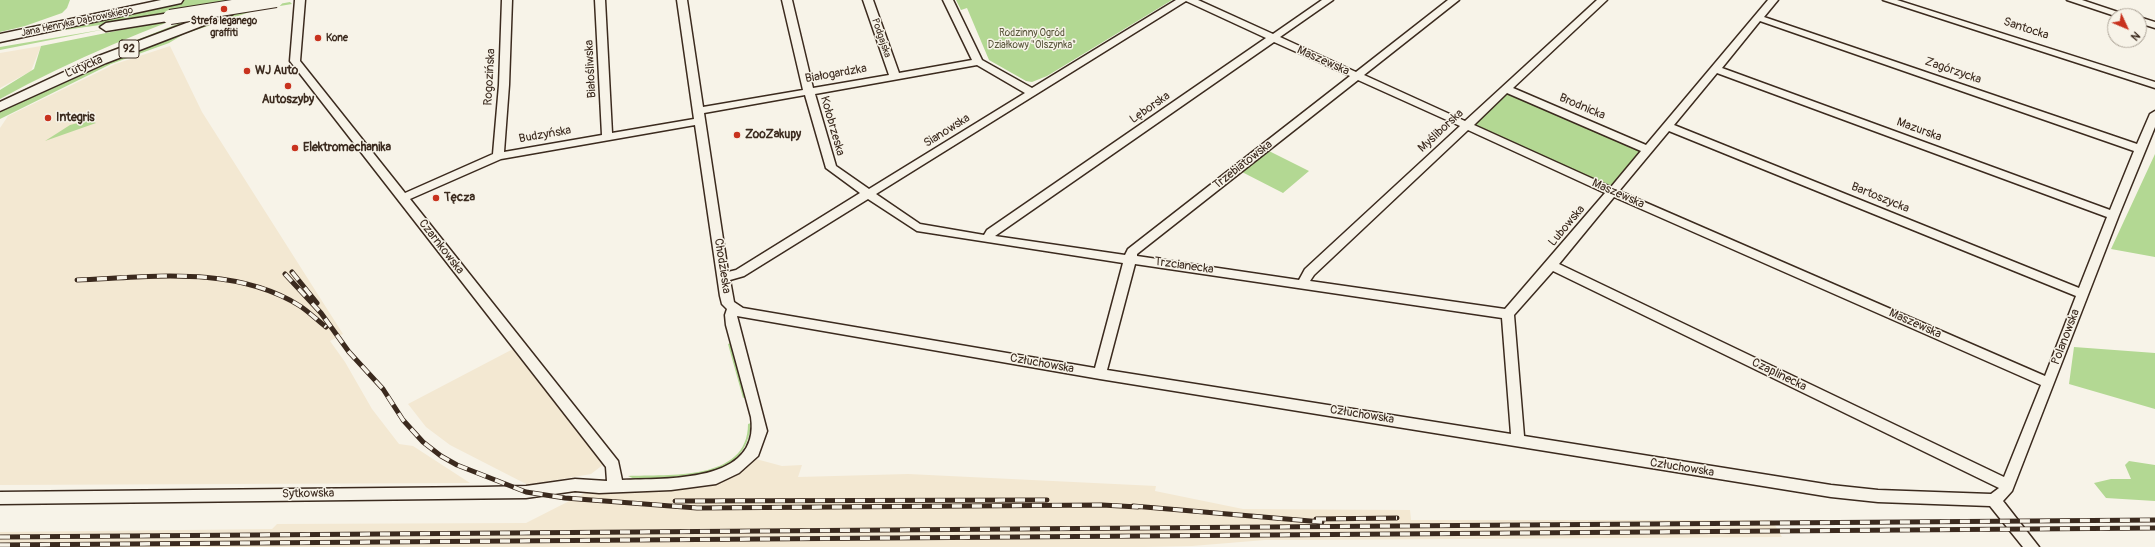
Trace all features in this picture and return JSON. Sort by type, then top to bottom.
[{"type":"main road","name":"Jana Henryka Dąbrowskiego","points":[[0,38],[76,23],[176,0]]},
{"type":"main road","name":"Lutycka","points":[[0,102],[41,80],[112,47],[236,0]]},
{"type":"main road","name":"Lutycka","points":[[0,106],[101,60],[203,20],[261,0]]},
{"type":"main road","name":"Jana Henryka Dąbrowskiego","points":[[0,43],[276,0]]},
{"type":"street","name":"Czarnkowska","points":[[300,0],[295,62],[613,465],[615,486]]},
{"type":"street","name":"Rogozińska","points":[[498,156],[504,85],[507,0]]},
{"type":"street","name":"Białośliwska","points":[[600,0],[607,136]]},
{"type":"street","name":"Chodzieska","points":[[615,486],[705,481],[734,470],[752,452],[758,439],[760,424],[732,325],[731,315],[733,308],[728,304],[726,296],[683,0]]},
{"type":"street","name":"Kołobrzeska","points":[[787,0],[809,92],[831,168],[870,194]]},
{"type":"street","name":"Podgajska","points":[[868,0],[895,77]]},
{"type":"street","points":[[948,0],[978,62],[1031,92]]},
{"type":"street","name":"Sianowska","points":[[723,277],[740,273],[1182,0]]},
{"type":"street","name":"Maszewska","points":[[1190,0],[1613,192],[2048,383]]},
{"type":"street","name":"Lęborska","points":[[988,238],[991,233],[1328,0]]},
{"type":"street","name":"Trzebiatowska","points":[[1100,374],[1132,252],[1454,0]]},
{"type":"street","name":"Myśliborska","points":[[1303,283],[1309,272],[1602,0]]},
{"type":"street","name":"Lubowska","points":[[1508,314],[1551,266],[1773,0]]},
{"type":"street","name":"Santocka","points":[[1888,0],[2155,85]]},
{"type":"street","points":[[2072,0],[2107,11]]},
{"type":"street","name":"Zagórzycka","points":[[1758,18],[2140,149]]},
{"type":"street","name":"Białogardzka","points":[[699,116],[809,92],[978,62]]},
{"type":"street","name":"Mazurska","points":[[1716,69],[2113,215]]},
{"type":"street","name":"Brodnicka","points":[[1506,89],[1648,150]]},
{"type":"street","name":"Polanowska","points":[[1994,500],[2005,491],[2113,215],[2155,114]]},
{"type":"street","name":"Budzyńska","points":[[402,198],[498,156],[607,136],[699,116]]},
{"type":"street","name":"Bartoszycka","points":[[1667,126],[2083,294]]},
{"type":"street","name":"Trzcianecka","points":[[870,194],[922,228],[1508,314]]},
{"type":"street","name":"Czaplinecka","points":[[1551,266],[2007,485]]},
{"type":"street","name":"Człuchowska","points":[[733,308],[740,312],[769,318],[1100,374],[1850,494],[1994,500]]},
{"type":"street","points":[[1508,314],[1518,441]]},
{"type":"street","name":"Sytkowska","points":[[0,498],[483,493],[526,492],[575,485],[599,487],[615,486]]},
{"type":"street","points":[[1994,500],[2032,547]]},
{"type":"shaded area","points":[[41,46],[31,71],[0,88],[0,53]]},
{"type":"shaded area","points":[[170,46],[202,112],[343,334],[330,341],[345,362],[372,409],[399,444],[413,446],[470,483],[0,485],[0,128],[8,116],[115,64]]},
{"type":"shaded area","points":[[513,349],[604,464],[591,474],[528,485],[450,445],[426,427],[408,404]]},
{"type":"shaded area","points":[[756,459],[782,466],[802,465],[798,477],[908,474],[1156,486],[1155,491],[1243,509],[1410,510],[1411,520],[1772,520],[1782,537],[1265,540],[1192,546],[1144,547],[0,547],[0,532],[272,529],[277,524],[526,523],[585,493],[708,487],[723,482]]},
{"type":"green space","points":[[0,0],[70,0],[67,8],[62,13],[25,26],[0,32]]},
{"type":"green space","points":[[185,0],[229,0],[170,21],[84,57],[55,70],[0,99],[0,90],[34,69],[41,46],[151,24],[178,14],[29,35]]},
{"type":"green space","name":"Rodzinny Ogród Działkowy \"Olszynka\"","points":[[956,0],[1172,0],[1047,76],[1032,82],[1026,81],[989,60],[967,8],[961,10]]},
{"type":"green space","points":[[290,2],[292,4],[256,10],[184,34],[169,43],[111,64],[0,119],[0,111],[70,76],[229,13]]},
{"type":"green space","points":[[200,15],[203,18],[42,83],[119,47]]},
{"type":"green space","points":[[106,29],[0,50],[0,47]]},
{"type":"green space","points":[[1507,94],[1511,94],[1641,151],[1610,187],[1473,126]]},
{"type":"green space","points":[[89,120],[96,123],[45,141],[70,125]]},
{"type":"green space","points":[[1269,151],[1309,171],[1283,193],[1242,172]]},
{"type":"green space","points":[[2155,154],[2155,257],[2111,249]]},
{"type":"green space","points":[[731,343],[746,397],[743,398],[728,344]]},
{"type":"green space","points":[[2074,347],[2155,353],[2155,409],[2069,384]]},
{"type":"green space","points":[[751,423],[747,443],[737,457],[725,466],[692,476],[673,478],[637,480],[628,476],[684,474],[703,471],[721,465],[735,456],[744,443],[748,424]]},
{"type":"green space","points":[[2129,461],[2155,465],[2155,501],[2106,498],[2094,483],[2111,479],[2131,479],[2125,465]]},
{"type":"railway","points":[[292,272],[317,303]]},
{"type":"railway","points":[[285,274],[321,313],[349,352],[383,389],[403,420],[423,442],[441,456],[457,465],[526,492],[565,498],[697,508],[1102,505],[1138,507]]},
{"type":"railway","points":[[77,280],[192,276],[248,284],[275,293],[300,306],[326,327]]},
{"type":"railway","points":[[675,501],[1047,500]]},
{"type":"railway","points":[[1133,506],[1322,522]]},
{"type":"railway","points":[[1316,519],[1397,518]]},
{"type":"railway","points":[[0,537],[2155,520]]},
{"type":"railway","points":[[0,545],[2155,528]]},
{"type":"place","name":"Strefa leganego graffiti","points":[[224,9]]},
{"type":"place","name":"Kone","points":[[318,38]]},
{"type":"place","name":"WJ Auto","points":[[247,71]]},
{"type":"place","name":"Autoszyby","points":[[288,86]]},
{"type":"place","name":"Integris","points":[[48,118]]},
{"type":"place","name":"ZooZakupy","points":[[737,135]]},
{"type":"place","name":"Elektromechanika","points":[[295,148]]},
{"type":"place","name":"Tęcza","points":[[436,198]]}]
